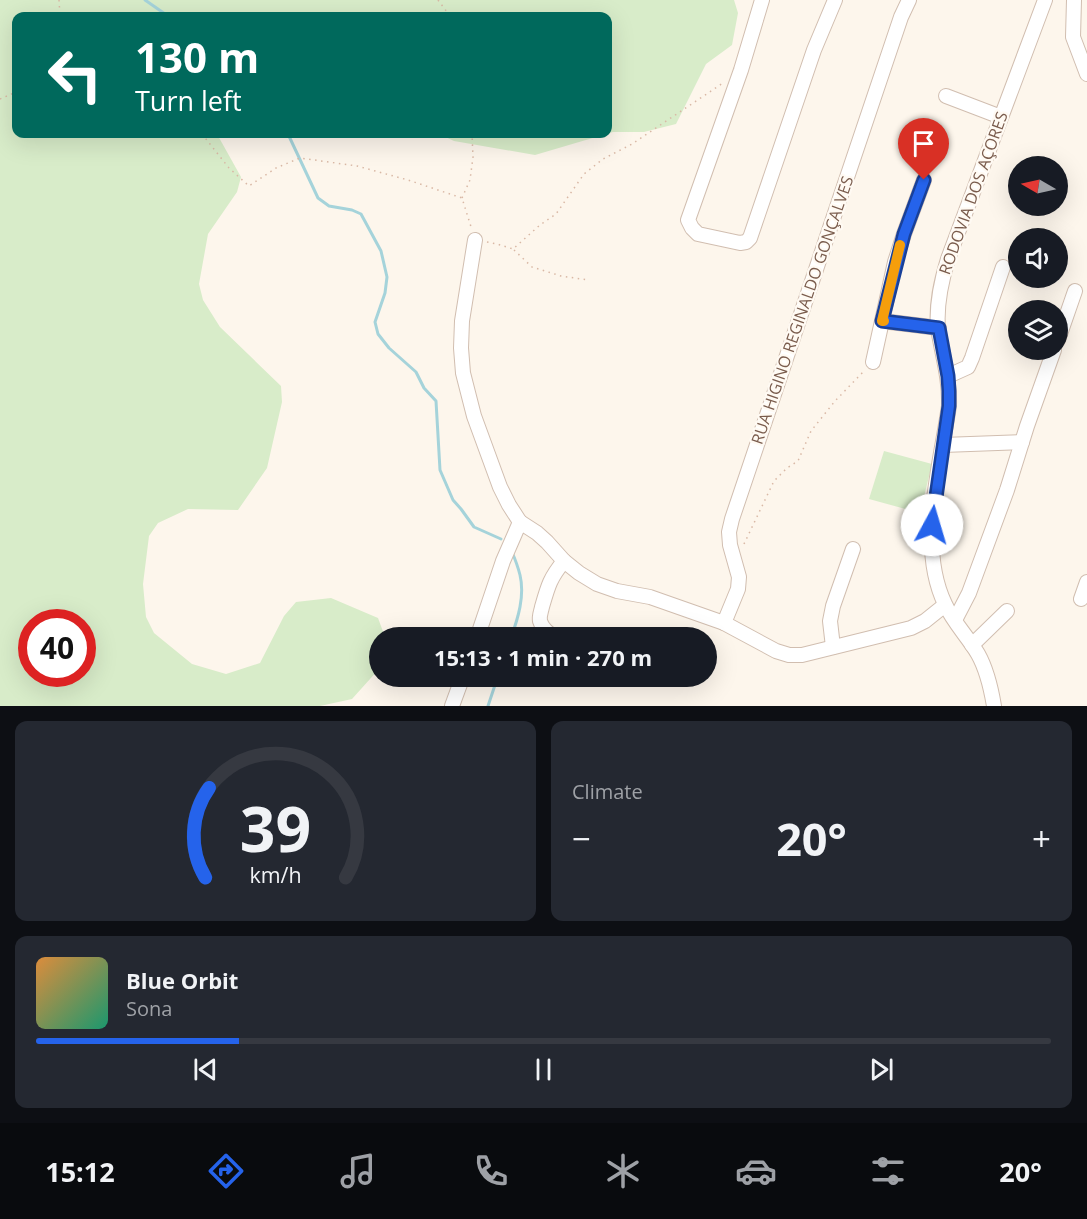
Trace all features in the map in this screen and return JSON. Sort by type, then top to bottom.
[{"type":"street","points":[[762,0],[741,70],[688,220],[698,234],[740,243],[750,238],[810,61],[835,0]]},
{"type":"street","name":"RUA HIGINO REGINALDO GONÇALVES","points":[[724,623],[738,589],[739,577],[729,531],[732,519],[909,0]]},
{"type":"street","name":"RODOVIA DOS AÇORES","points":[[994,706],[984,667],[945,605],[936,580],[931,543],[933,504],[949,406],[948,376],[937,309],[948,259],[1045,0]]},
{"type":"street","points":[[1074,0],[1073,37],[1087,74]]},
{"type":"street","points":[[946,96],[1001,117]]},
{"type":"street","points":[[873,362],[904,234],[924,180]]},
{"type":"street","points":[[475,240],[462,321],[461,348],[463,373],[474,416],[508,505],[520,522],[537,533],[579,573],[597,584],[617,591],[650,597],[724,623],[776,651],[789,655],[802,655],[911,628],[925,621],[945,605]]},
{"type":"street","points":[[948,376],[968,367],[1003,267]]},
{"type":"street","points":[[1068,311],[1075,291]]},
{"type":"street","points":[[882,321],[939,328]]},
{"type":"street","points":[[955,620],[973,583],[1051,360]]},
{"type":"street","points":[[943,445],[1022,442]]},
{"type":"street","points":[[481,627],[503,561],[520,522]]},
{"type":"street","points":[[833,647],[830,621],[833,606],[853,549]]},
{"type":"street","points":[[542,627],[540,617],[549,582],[564,561]]},
{"type":"street","points":[[1081,599],[1087,582]]},
{"type":"street","points":[[972,645],[1007,611]]},
{"type":"street","points":[[452,706],[459,687]]},
{"type":"path","points":[[513,249],[556,214],[584,174],[603,159],[632,144],[724,82]]},
{"type":"path","points":[[205,138],[229,168],[249,186],[276,168],[300,158],[357,166],[462,198]]},
{"type":"path","points":[[472,138],[474,157],[470,180],[462,198],[475,240],[513,249],[532,267],[561,276],[588,280]]},
{"type":"path","points":[[735,562],[774,481],[798,461],[812,431],[835,401],[873,362]]},
{"type":"green space","points":[[0,0],[734,0],[738,13],[732,45],[706,64],[676,124],[644,132],[612,132],[612,12],[12,12],[12,138],[219,138],[241,177],[237,192],[208,234],[199,284],[203,300],[220,327],[281,386],[282,402],[267,468],[238,510],[188,509],[158,523],[149,536],[143,584],[146,617],[154,633],[192,664],[226,674],[260,663],[284,616],[296,602],[331,598],[378,618],[381,627],[369,627],[369,680],[352,699],[320,706],[0,706]]},
{"type":"green space","points":[[448,138],[592,138],[535,155]]},
{"type":"green space","points":[[884,451],[932,464],[920,513],[869,499]]},
{"type":"waterway","points":[[145,0],[162,12]]},
{"type":"waterway","points":[[290,138],[318,198],[329,206],[361,214],[381,251],[387,277],[385,293],[375,322],[378,334],[389,348],[416,372],[424,388],[436,401],[440,470],[453,500],[474,527],[501,539]]},
{"type":"waterway","points":[[512,552],[520,575],[522,591],[514,627]]},
{"type":"waterway","points":[[488,706],[494,687]]},
{"type":"slow traffic","points":[[884,321],[882,321],[900,245]]},
{"type":"route","points":[[924,180],[904,234],[882,321],[939,328],[948,376],[949,406],[933,504],[932,525]]}]
